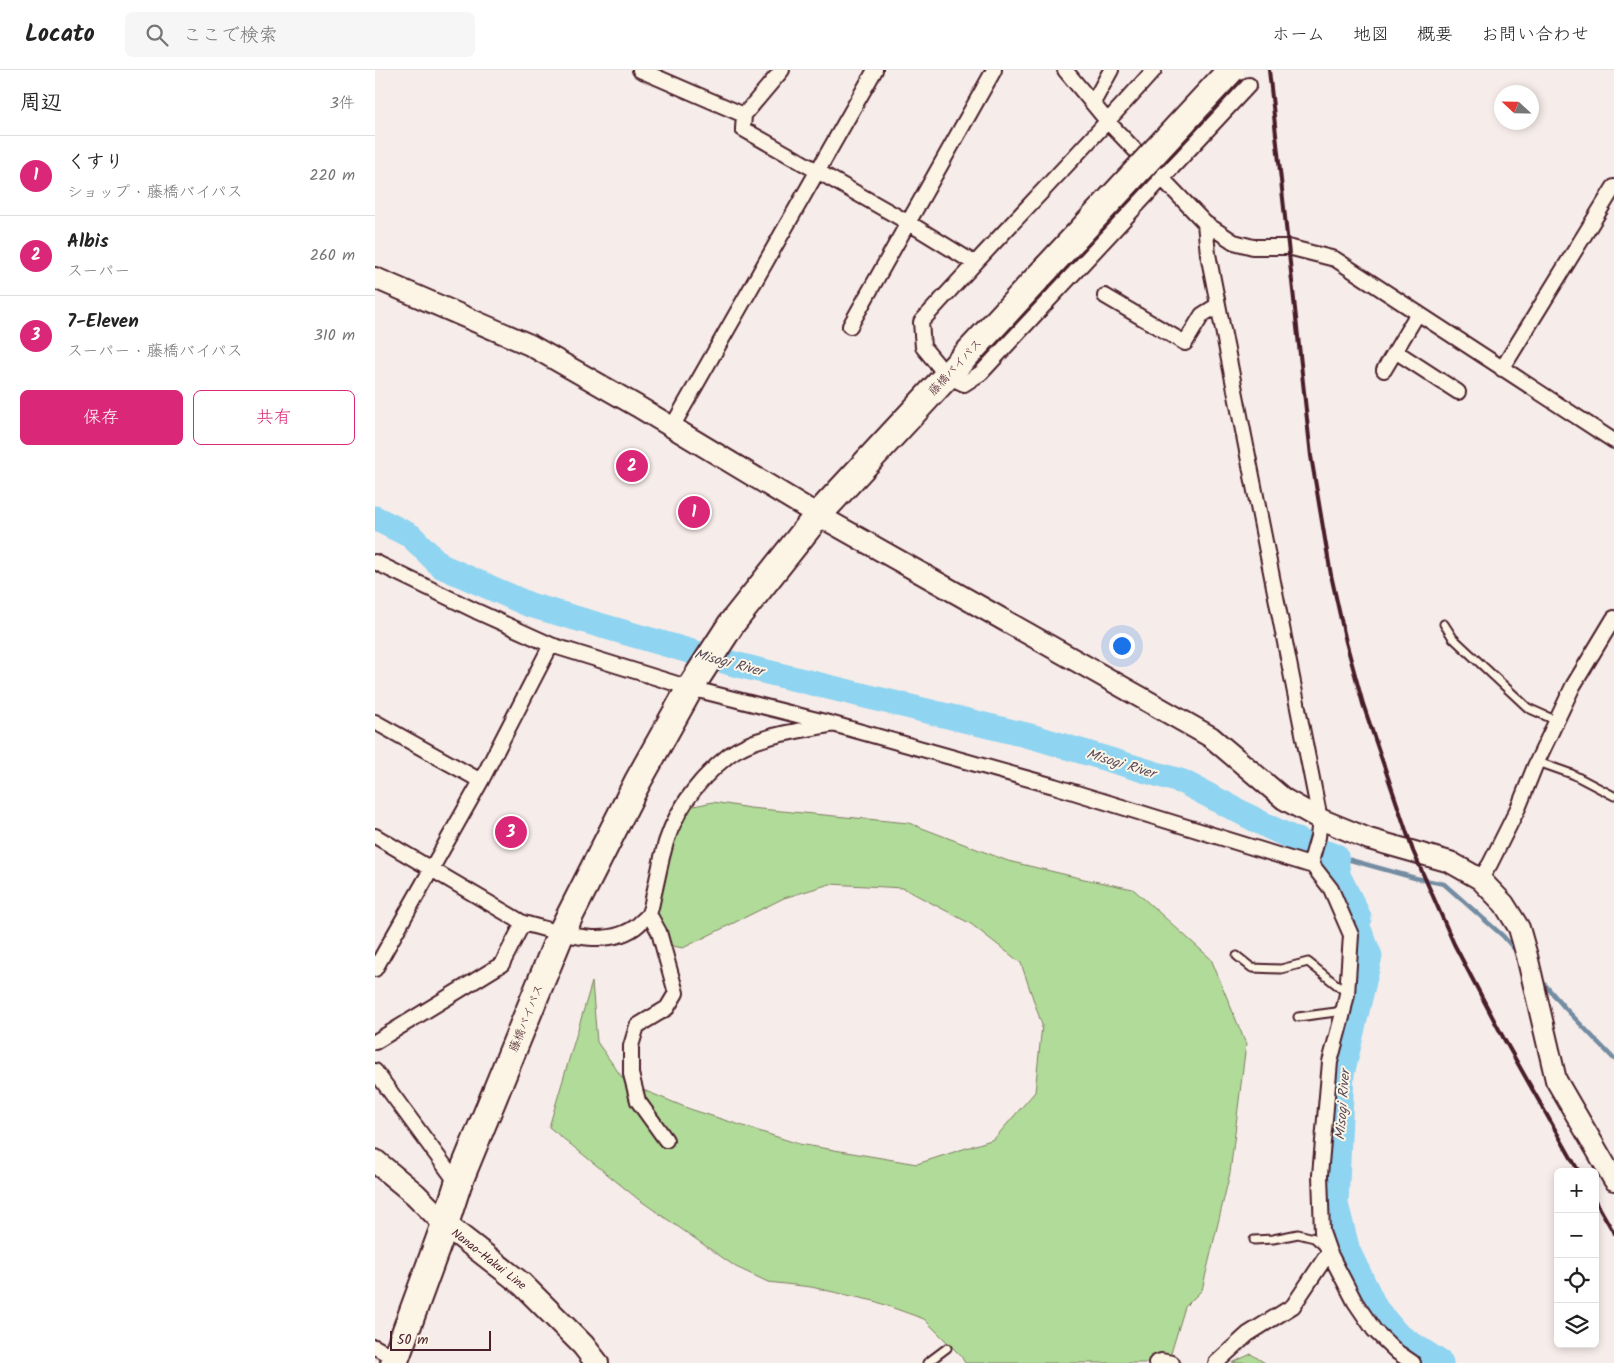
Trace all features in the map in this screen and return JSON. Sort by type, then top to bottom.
[{"type":"highway","name":"藤橋バイパス","points":[[388,1356],[445,1224],[458,1184],[561,933],[638,781],[693,683],[732,623],[818,515],[1047,268],[1240,78]]},
{"type":"main road","name":"Nanao-Hakui Line","points":[[375,1162],[415,1194],[445,1224],[522,1284],[583,1345],[597,1363]]},
{"type":"street","points":[[640,70],[744,115]]},
{"type":"street","points":[[782,70],[744,115],[743,129],[909,222],[975,263]]},
{"type":"street","points":[[672,427],[875,70]]},
{"type":"street","points":[[850,326],[995,70]]},
{"type":"street","points":[[1065,70],[1108,122],[1205,223],[1234,242],[1253,248],[1288,248],[1335,259],[1614,441]]},
{"type":"street","points":[[1093,103],[1111,70]]},
{"type":"street","points":[[1154,70],[1108,122],[921,322],[923,347],[947,376],[964,384],[981,373],[1163,179],[1240,78]]},
{"type":"street","points":[[1502,369],[1614,187]]},
{"type":"street","points":[[1205,223],[1207,254],[1319,828],[1313,862],[1331,889],[1351,935],[1345,1000],[1330,1062],[1319,1175],[1322,1232],[1329,1252],[1355,1302],[1374,1330],[1397,1352],[1413,1363]]},
{"type":"street","points":[[375,278],[530,345],[672,427],[818,515],[1211,737],[1319,828],[1369,839],[1450,862],[1480,879],[1504,904],[1519,928],[1556,1080],[1614,1180]]},
{"type":"street","points":[[1105,296],[1185,343],[1202,315],[1218,305]]},
{"type":"street","points":[[1383,370],[1417,313]]},
{"type":"street","points":[[1395,351],[1458,392]]},
{"type":"street","points":[[375,562],[476,611],[551,644],[1054,786],[1289,860],[1313,862]]},
{"type":"street","points":[[1480,879],[1490,864],[1519,806],[1573,686],[1614,620]]},
{"type":"street","points":[[375,969],[481,781],[551,644]]},
{"type":"street","points":[[375,722],[481,781]]},
{"type":"street","points":[[375,836],[523,922],[561,933],[594,938],[615,936],[635,928],[649,914],[663,850],[673,823],[685,800],[708,774],[731,754],[761,739],[833,724]]},
{"type":"street","points":[[649,914],[659,932],[675,993],[667,1008],[637,1026],[631,1046],[631,1074],[638,1102],[666,1140]]},
{"type":"street","points":[[375,1042],[502,964],[523,922]]},
{"type":"street","points":[[377,1079],[458,1184]]},
{"type":"street","points":[[1216,1363],[1248,1334],[1293,1306],[1329,1252]]},
{"type":"street","points":[[1157,1363],[1161,1361],[1172,1363]]},
{"type":"lane","points":[[1444,624],[1453,638],[1528,708],[1557,721]]},
{"type":"lane","points":[[1538,762],[1572,774],[1614,796]]},
{"type":"lane","points":[[1237,956],[1252,968],[1281,970],[1309,962],[1345,1000],[1336,1012],[1298,1017]]},
{"type":"lane","points":[[1254,1240],[1273,1239],[1298,1234],[1314,1238],[1329,1252]]},
{"type":"lane","points":[[927,1363],[947,1348]]},
{"type":"green space","points":[[713,802],[750,808],[909,823],[1008,861],[1133,889],[1211,959],[1246,1044],[1230,1173],[1202,1290],[1185,1307],[1168,1363],[965,1363],[961,1356],[924,1319],[874,1301],[811,1287],[768,1282],[736,1267],[638,1199],[549,1127],[592,982],[597,1042],[626,1083],[690,1109],[799,1144],[917,1164],[994,1139],[1035,1092],[1042,1025],[1021,963],[971,924],[903,888],[830,884],[784,898],[683,948],[662,944],[654,923],[657,857],[689,807]]},
{"type":"green space","points":[[1251,1354],[1265,1363],[1232,1363]]},
{"type":"waterway","name":"Misogi River","points":[[375,518],[411,536],[441,566],[530,605],[734,664],[1034,737],[1183,782],[1271,828],[1336,856],[1338,875],[1359,917],[1358,927],[1370,956],[1342,1074],[1336,1204],[1348,1251],[1376,1309],[1398,1335],[1441,1363]]},
{"type":"waterway","points":[[1336,856],[1444,884],[1503,936],[1517,952]]},
{"type":"waterway","points":[[1540,979],[1614,1059]]},
{"type":"railway","points":[[1269,70],[1311,456],[1331,575],[1346,642],[1363,704],[1413,851],[1454,944],[1504,1039],[1577,1168]]},
{"type":"railway","points":[[1599,1207],[1614,1233]]},
{"type":"place","name":"Albis","points":[[632,466]]},
{"type":"place","name":"くすり","points":[[694,512]]},
{"type":"place","name":"7-Eleven","points":[[511,832]]}]
